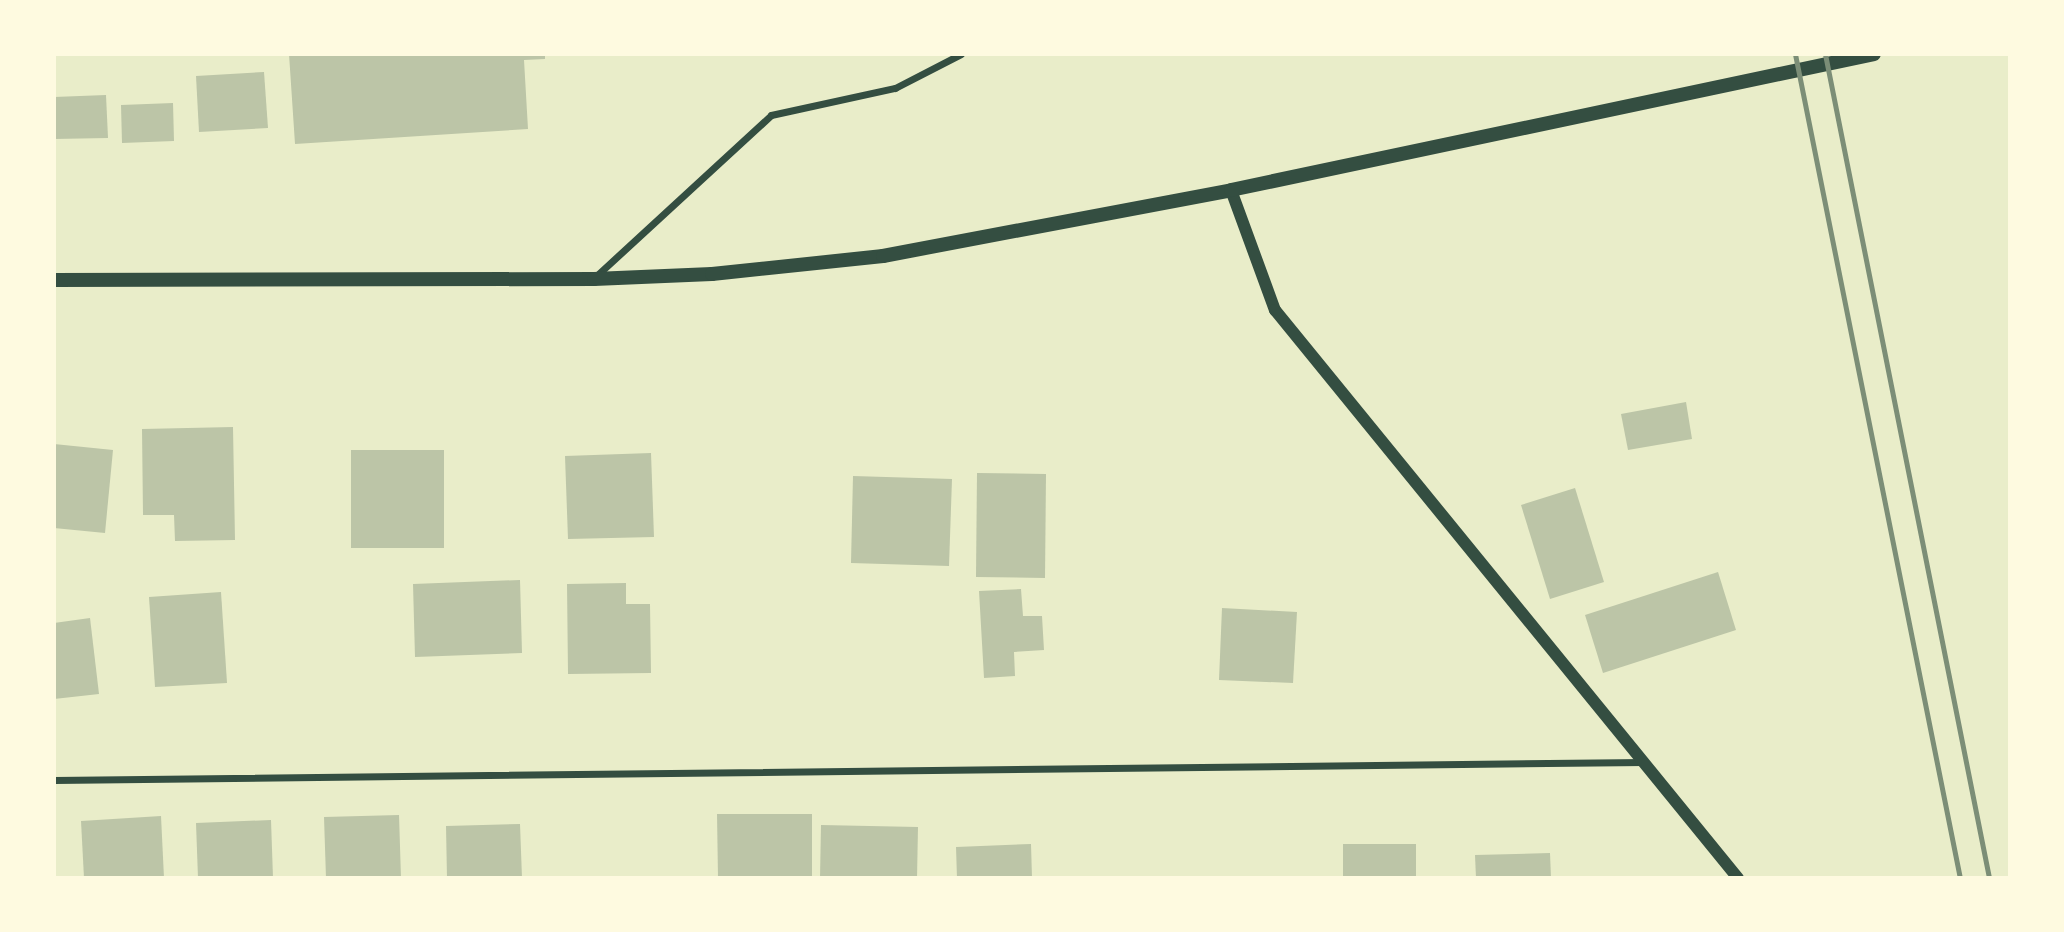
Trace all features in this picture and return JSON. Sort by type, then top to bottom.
[{"type":"main road","points":[[54,280],[594,279],[712,274],[883,256],[1231,190],[1874,54]]},
{"type":"street","points":[[594,279],[771,115],[895,88],[961,54]]},
{"type":"street","points":[[1231,190],[1275,310],[1738,878]]},
{"type":"street","points":[[54,780],[1645,762]]},
{"type":"building","points":[[289,54],[545,54],[545,59],[524,60],[528,129],[295,144]]},
{"type":"building","points":[[264,72],[268,128],[199,132],[196,76]]},
{"type":"building","points":[[106,95],[108,138],[54,139],[54,97]]},
{"type":"building","points":[[173,103],[174,141],[122,143],[121,105]]},
{"type":"building","points":[[1686,402],[1692,439],[1628,450],[1621,414]]},
{"type":"building","points":[[233,427],[235,540],[175,541],[174,515],[143,515],[142,429]]},
{"type":"building","points":[[54,444],[113,450],[105,533],[54,528]]},
{"type":"building","points":[[351,450],[444,450],[444,548],[351,548]]},
{"type":"building","points":[[651,453],[654,537],[568,539],[565,456]]},
{"type":"building","points":[[977,473],[1046,474],[1045,578],[976,577]]},
{"type":"building","points":[[853,476],[952,479],[949,566],[851,563]]},
{"type":"building","points":[[1575,488],[1604,582],[1550,599],[1521,505]]},
{"type":"building","points":[[1718,572],[1736,630],[1603,673],[1585,615]]},
{"type":"building","points":[[520,580],[522,653],[415,657],[413,584]]},
{"type":"building","points":[[626,583],[626,604],[650,604],[651,673],[568,674],[567,584]]},
{"type":"building","points":[[1021,589],[1023,616],[1042,616],[1044,650],[1014,652],[1015,676],[984,678],[979,591]]},
{"type":"building","points":[[221,592],[227,683],[155,687],[149,597]]},
{"type":"building","points":[[1222,608],[1297,612],[1293,683],[1219,680]]},
{"type":"building","points":[[90,618],[99,694],[54,699],[54,623]]},
{"type":"building","points":[[717,814],[812,814],[812,878],[718,878]]},
{"type":"building","points":[[399,815],[401,878],[326,878],[324,817]]},
{"type":"building","points":[[161,816],[164,878],[84,878],[81,821]]},
{"type":"building","points":[[271,820],[273,878],[198,878],[196,823]]},
{"type":"building","points":[[520,824],[522,878],[447,878],[446,826]]},
{"type":"building","points":[[821,825],[918,827],[917,878],[820,878]]},
{"type":"building","points":[[1031,844],[1032,878],[957,878],[956,847]]},
{"type":"building","points":[[1343,844],[1416,844],[1416,878],[1343,878]]},
{"type":"building","points":[[1550,853],[1551,878],[1476,878],[1475,855]]},
{"type":"railway","points":[[1795,54],[1960,878]]},
{"type":"railway","points":[[1825,54],[1989,878]]}]
